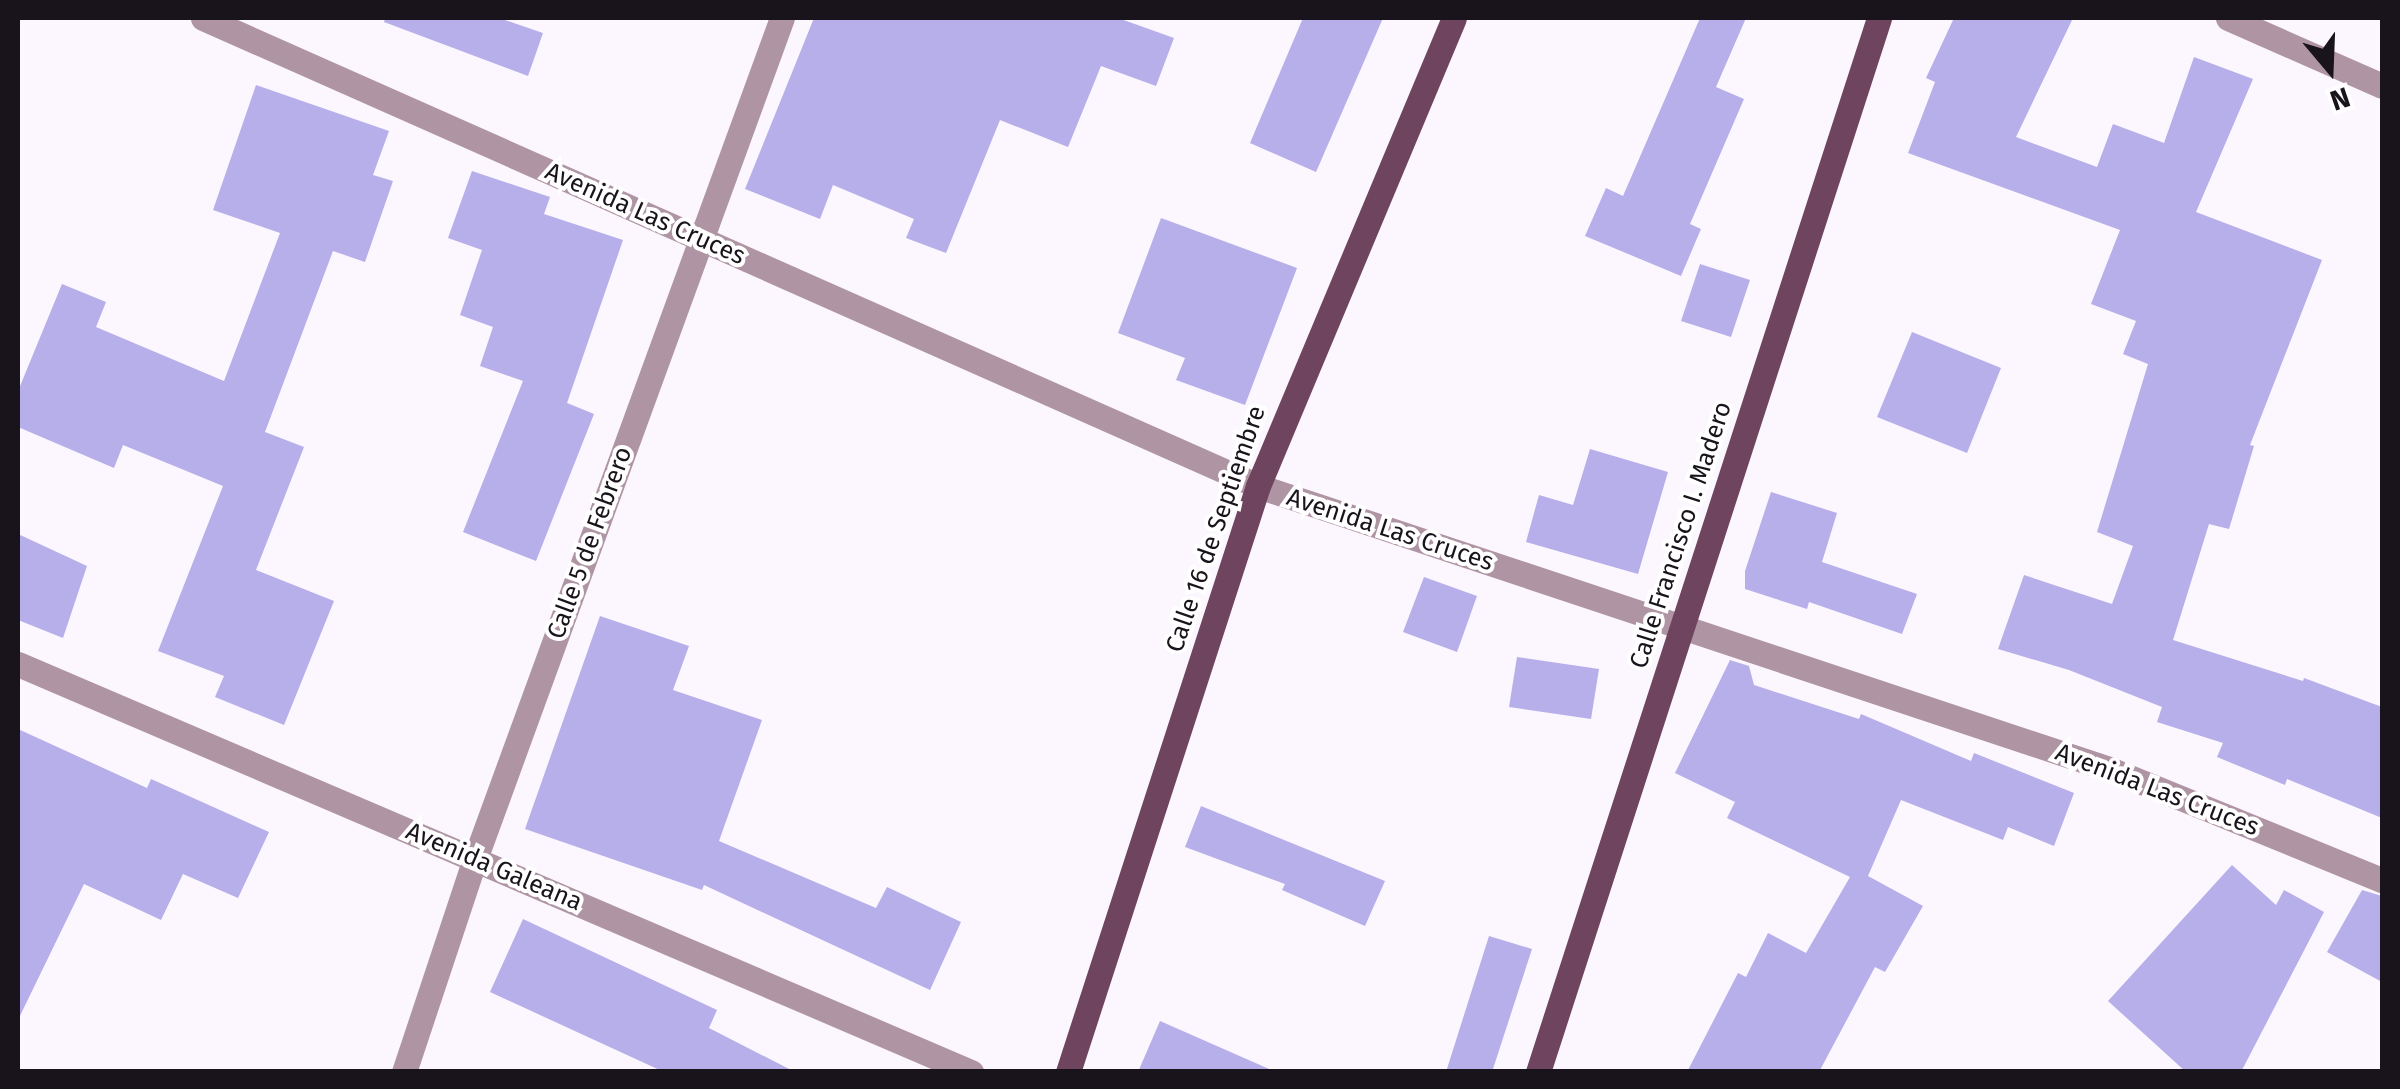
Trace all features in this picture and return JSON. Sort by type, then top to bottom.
[{"type":"main road","name":"Calle 16 de Septiembre","points":[[1068,1072],[1258,486],[1454,18]]},
{"type":"main road","name":"Calle Francisco I. Madero","points":[[1538,1072],[1879,18]]},
{"type":"street","name":"Avenida Las Cruces","points":[[203,18],[1258,486],[2112,770],[2382,880]]},
{"type":"street","name":"Calle 5 de Febrero","points":[[404,1072],[476,858],[782,18]]},
{"type":"street","points":[[2228,18],[2382,86]]},
{"type":"street","name":"Avenida Galeana","points":[[18,664],[970,1072]]},
{"type":"building","points":[[385,18],[499,18],[543,33],[528,76],[384,22]]},
{"type":"building","points":[[814,18],[1118,18],[1174,38],[1156,86],[1101,66],[1068,147],[1000,120],[946,253],[906,238],[914,219],[833,185],[820,219],[745,189]]},
{"type":"building","points":[[1303,18],[1383,18],[1316,172],[1250,143]]},
{"type":"building","points":[[1700,18],[1746,18],[1716,87],[1744,99],[1690,224],[1701,229],[1681,276],[1585,236],[1606,188],[1623,196]]},
{"type":"building","points":[[1954,18],[2073,18],[2016,137],[2097,167],[2113,124],[2164,143],[2194,57],[2253,79],[2196,212],[2322,260],[2250,445],[2254,446],[2229,529],[2209,524],[2173,640],[2303,681],[2304,678],[2382,707],[2382,818],[2287,779],[2285,785],[2217,757],[2223,743],[2157,722],[2162,707],[2069,670],[1998,649],[2024,575],[2112,604],[2133,546],[2097,532],[2148,364],[2123,354],[2136,321],[2091,304],[2120,230],[1908,153],[1935,82],[1926,78]]},
{"type":"building","points":[[256,85],[389,131],[373,175],[393,181],[365,262],[333,251],[265,432],[304,447],[256,570],[334,601],[284,725],[215,697],[224,676],[158,651],[223,486],[123,445],[114,468],[18,427],[18,391],[62,284],[106,302],[96,327],[224,381],[280,233],[213,210]]},
{"type":"building","points":[[472,171],[550,197],[544,214],[623,240],[567,403],[594,414],[536,561],[463,532],[523,381],[480,366],[493,327],[460,315],[482,250],[448,238]]},
{"type":"building","points":[[1161,218],[1297,268],[1245,405],[1176,380],[1185,358],[1118,333]]},
{"type":"building","points":[[1700,264],[1750,280],[1731,337],[1681,321]]},
{"type":"building","points":[[1912,332],[2001,368],[1967,453],[1877,417]]},
{"type":"building","points":[[1590,449],[1668,472],[1638,574],[1526,542],[1539,495],[1573,505]]},
{"type":"building","points":[[1771,492],[1837,513],[1822,562],[1917,594],[1902,634],[1809,602],[1807,609],[1745,589],[1745,571]]},
{"type":"building","points":[[18,534],[87,566],[63,638],[18,620]]},
{"type":"building","points":[[1424,577],[1477,596],[1457,652],[1403,632]]},
{"type":"building","points":[[600,616],[689,646],[673,690],[762,720],[719,841],[876,908],[887,887],[961,922],[930,990],[704,885],[702,890],[525,829]]},
{"type":"building","points":[[1517,657],[1599,669],[1591,719],[1509,707]]},
{"type":"building","points":[[1730,660],[1749,666],[1754,685],[1859,719],[1861,714],[1971,761],[1974,753],[2074,793],[2054,846],[2008,827],[2003,840],[1901,800],[1868,876],[1923,906],[1885,972],[1875,967],[1819,1072],[1687,1072],[1738,973],[1746,977],[1768,933],[1806,953],[1850,877],[1727,818],[1735,802],[1675,773]]},
{"type":"building","points":[[18,729],[147,788],[151,779],[269,832],[238,898],[183,874],[161,920],[84,884],[18,1020]]},
{"type":"building","points":[[1201,806],[1385,881],[1365,926],[1282,890],[1285,884],[1185,847]]},
{"type":"building","points":[[2232,865],[2276,905],[2284,890],[2324,912],[2241,1072],[2186,1072],[2108,1001]]},
{"type":"building","points":[[2362,890],[2382,896],[2382,982],[2327,952]]},
{"type":"building","points":[[523,919],[717,1010],[709,1028],[795,1072],[664,1072],[490,992]]},
{"type":"building","points":[[1489,936],[1532,949],[1492,1072],[1446,1072]]},
{"type":"building","points":[[1160,1021],[1276,1072],[1138,1072]]}]
